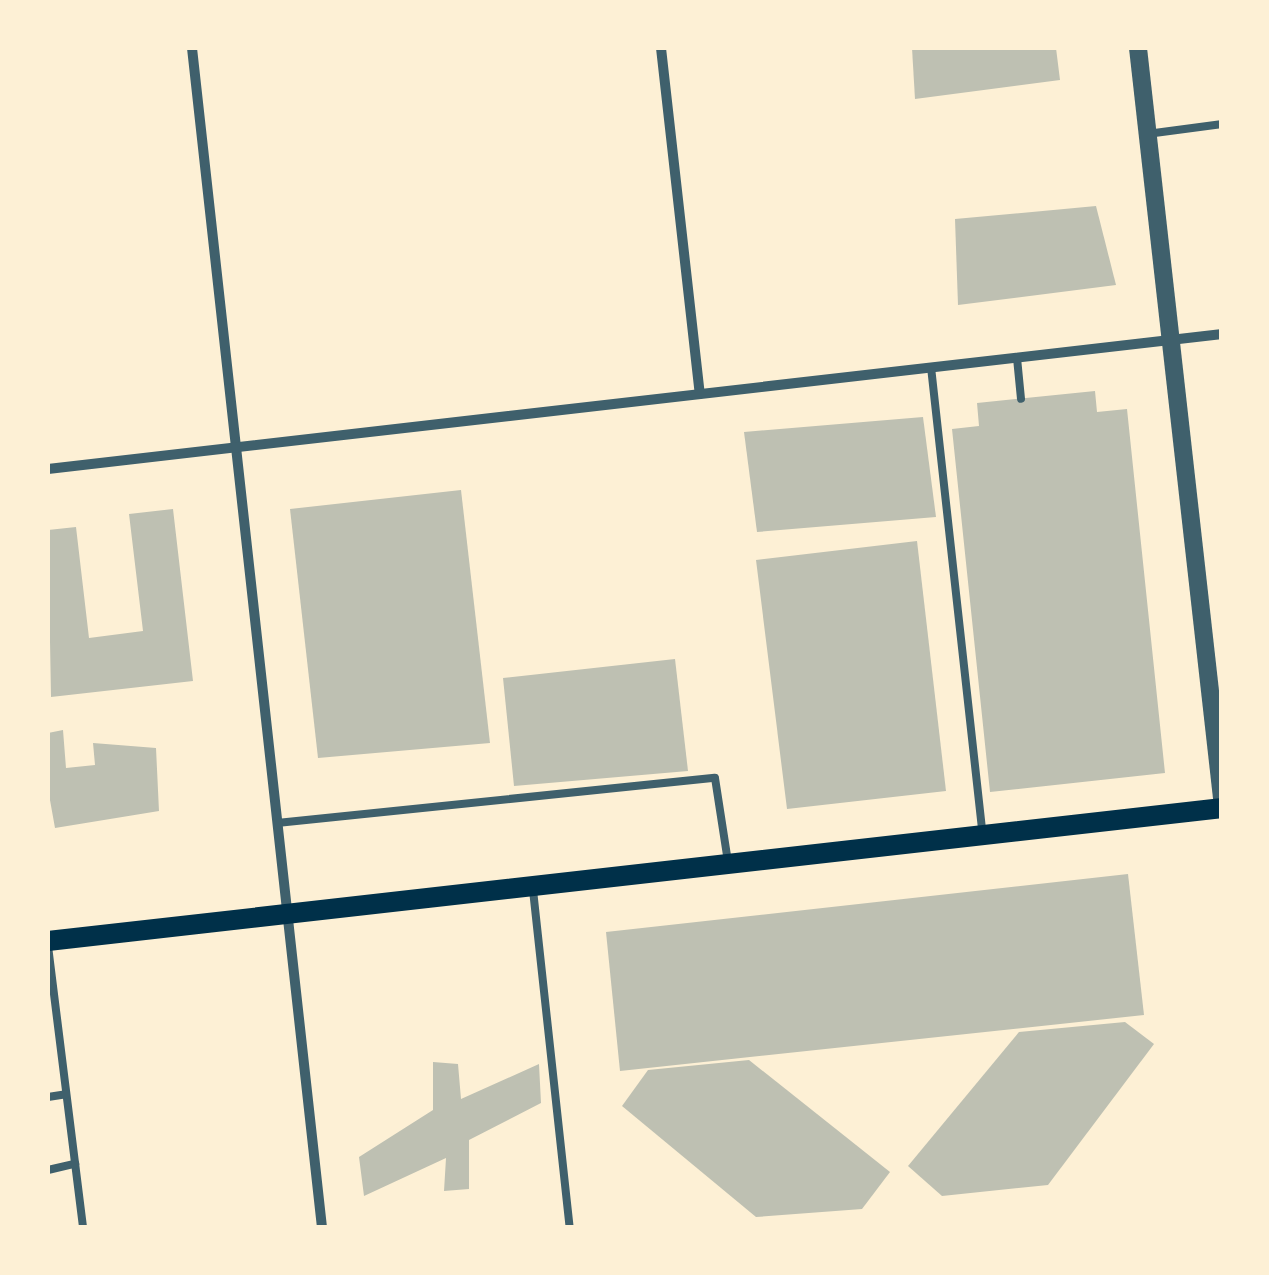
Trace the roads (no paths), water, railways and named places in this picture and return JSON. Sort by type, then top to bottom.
[{"type":"main road","points":[[48,944],[287,913],[1222,808]]},
{"type":"street","points":[[192,48],[322,1228]]},
{"type":"street","points":[[661,48],[700,394]]},
{"type":"street","points":[[1138,48],[1222,798]]},
{"type":"street","points":[[48,468],[1222,334]]},
{"type":"lane","points":[[1148,134],[1222,124]]},
{"type":"lane","points":[[1017,358],[1021,399]]},
{"type":"lane","points":[[931,367],[982,835]]},
{"type":"lane","points":[[276,823],[715,778],[728,864]]},
{"type":"lane","points":[[532,886],[570,1228]]},
{"type":"lane","points":[[48,944],[52,1021],[66,1094],[83,1228]]},
{"type":"lane","points":[[48,1097],[66,1094]]},
{"type":"lane","points":[[48,1170],[75,1164]]}]
